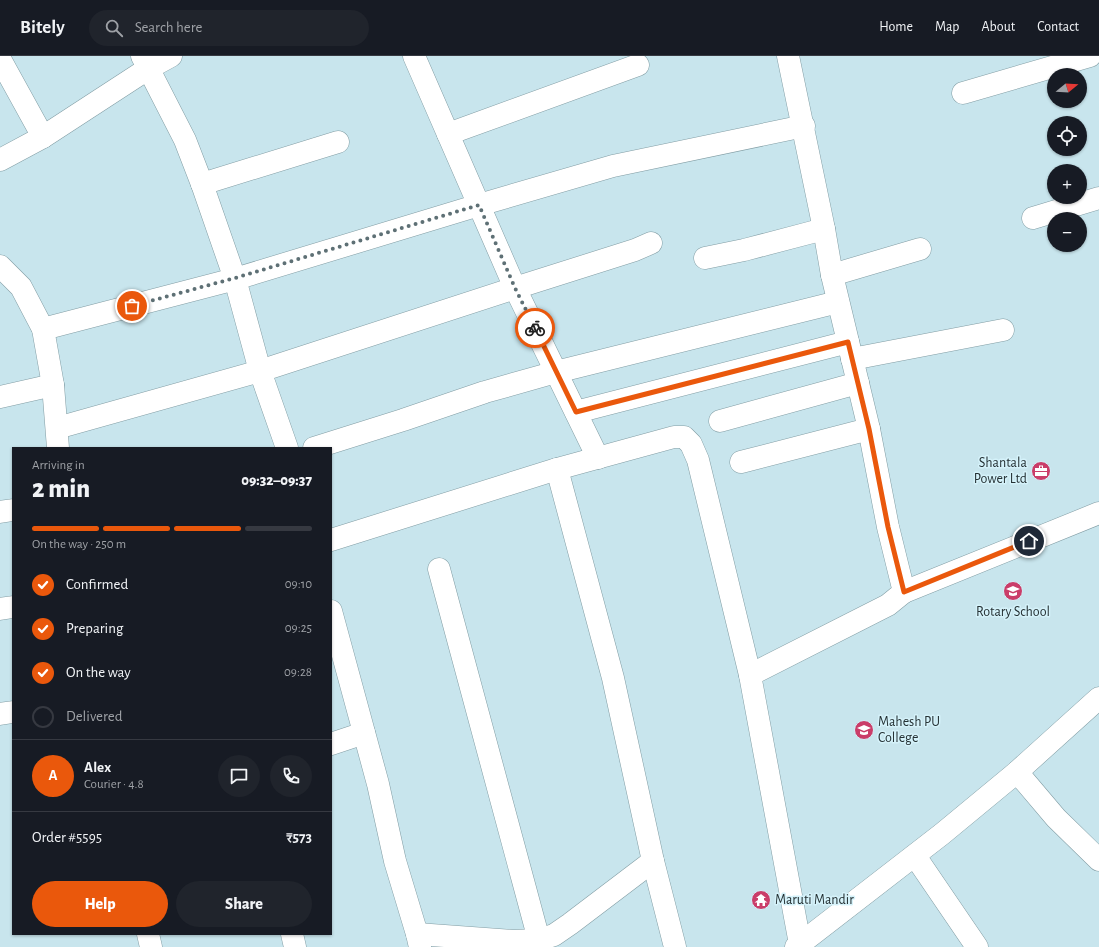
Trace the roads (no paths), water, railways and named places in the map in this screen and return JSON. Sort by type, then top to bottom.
[{"type":"street","points":[[0,160],[43,137],[146,62],[171,56]]},
{"type":"street","points":[[414,56],[515,288],[598,458]]},
{"type":"street","points":[[788,56],[804,126],[832,275],[869,429],[888,527],[904,592]]},
{"type":"street","points":[[963,93],[1090,56]]},
{"type":"street","points":[[0,59],[43,137]]},
{"type":"street","points":[[146,62],[184,140],[202,184],[235,278],[260,371],[287,447]]},
{"type":"street","points":[[448,134],[638,64]]},
{"type":"street","points":[[43,329],[235,278],[612,166],[804,126]]},
{"type":"street","points":[[202,184],[338,142]]},
{"type":"street","points":[[1032,218],[1099,198]]},
{"type":"street","points":[[705,258],[824,230]]},
{"type":"street","points":[[0,266],[21,286],[43,329],[53,385],[57,438],[634,250],[651,243]]},
{"type":"street","points":[[832,275],[920,249]]},
{"type":"street","points":[[317,447],[404,420],[485,392],[556,372],[838,302]]},
{"type":"street","points":[[576,412],[850,351],[1003,330]]},
{"type":"street","points":[[720,421],[858,383]]},
{"type":"street","points":[[0,397],[53,385]]},
{"type":"street","points":[[742,462],[869,429]]},
{"type":"street","points":[[332,540],[557,469],[674,437],[684,437],[691,444],[698,460],[750,675],[800,946],[942,834],[1017,772],[1099,698]]},
{"type":"street","points":[[557,469],[613,678],[653,861],[675,947]]},
{"type":"street","points":[[0,512],[12,510]]},
{"type":"street","points":[[750,675],[888,604],[904,592],[1099,513]]},
{"type":"street","points":[[439,569],[539,940]]},
{"type":"street","points":[[0,609],[12,607]]},
{"type":"street","points":[[332,615],[378,784],[396,861],[418,941],[539,940],[554,935],[653,861]]},
{"type":"street","points":[[0,714],[12,712]]},
{"type":"street","points":[[332,744],[364,733]]},
{"type":"street","points":[[1017,772],[1056,818],[1099,860]]},
{"type":"street","points":[[914,856],[977,947]]},
{"type":"street","points":[[148,935],[151,947]]},
{"type":"street","points":[[292,935],[295,947]]},
{"type":"place","name":"Shantala Power Ltd","points":[[1041,471]]},
{"type":"place","name":"Rotary School","points":[[1013,591]]},
{"type":"place","name":"Mahesh PU College","points":[[864,730]]},
{"type":"place","name":"Maruti Mandir","points":[[761,900]]}]
